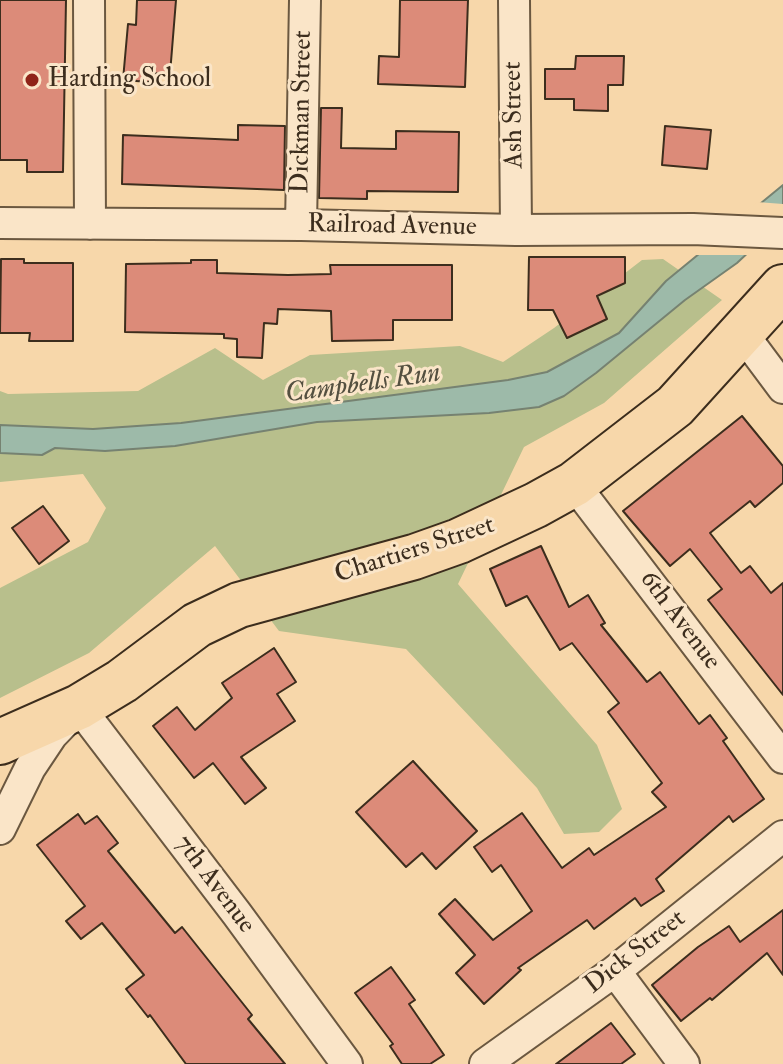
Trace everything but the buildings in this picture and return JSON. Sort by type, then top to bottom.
[{"type":"main road","name":"Chartiers Street","points":[[0,742],[79,707],[122,681],[197,625],[239,605],[414,557],[459,541],[574,484],[675,406],[783,287]]},
{"type":"street","points":[[89,0],[90,224]]},
{"type":"street","name":"Dickman Street","points":[[301,225],[305,0]]},
{"type":"street","name":"Ash Street","points":[[514,0],[516,230]]},
{"type":"street","name":"Railroad Avenue","points":[[0,223],[516,230],[693,229],[783,233]]},
{"type":"street","points":[[742,333],[783,388]]},
{"type":"street","name":"6th Avenue","points":[[574,484],[783,758]]},
{"type":"street","points":[[0,829],[30,768],[52,735],[79,707]]},
{"type":"street","name":"7th Avenue","points":[[79,707],[347,1064]]},
{"type":"street","name":"Dick Street","points":[[485,1064],[615,971],[783,836]]},
{"type":"street","points":[[615,971],[684,1064]]},
{"type":"green space","points":[[663,259],[722,300],[604,403],[524,447],[458,584],[597,745],[622,809],[599,832],[564,834],[537,788],[406,649],[279,631],[215,546],[89,653],[0,698],[0,588],[88,542],[106,508],[83,474],[0,482],[0,391],[8,394],[138,391],[215,348],[263,380],[310,355],[460,346],[503,362],[554,328],[642,260]]},
{"type":"shaded area","points":[[783,185],[783,220],[737,263],[685,300],[596,373],[564,396],[539,407],[489,413],[317,422],[175,446],[105,451],[55,448],[42,455],[0,453],[0,425],[93,429],[181,423],[508,380],[547,372],[619,333],[666,281]]},
{"type":"pier","points":[[757,202],[783,204],[783,226],[751,255],[693,255]]},
{"type":"place","name":"Harding School","points":[[32,80]]},
{"type":"water label","name":"Campbells Run","points":[[363,385]]}]
